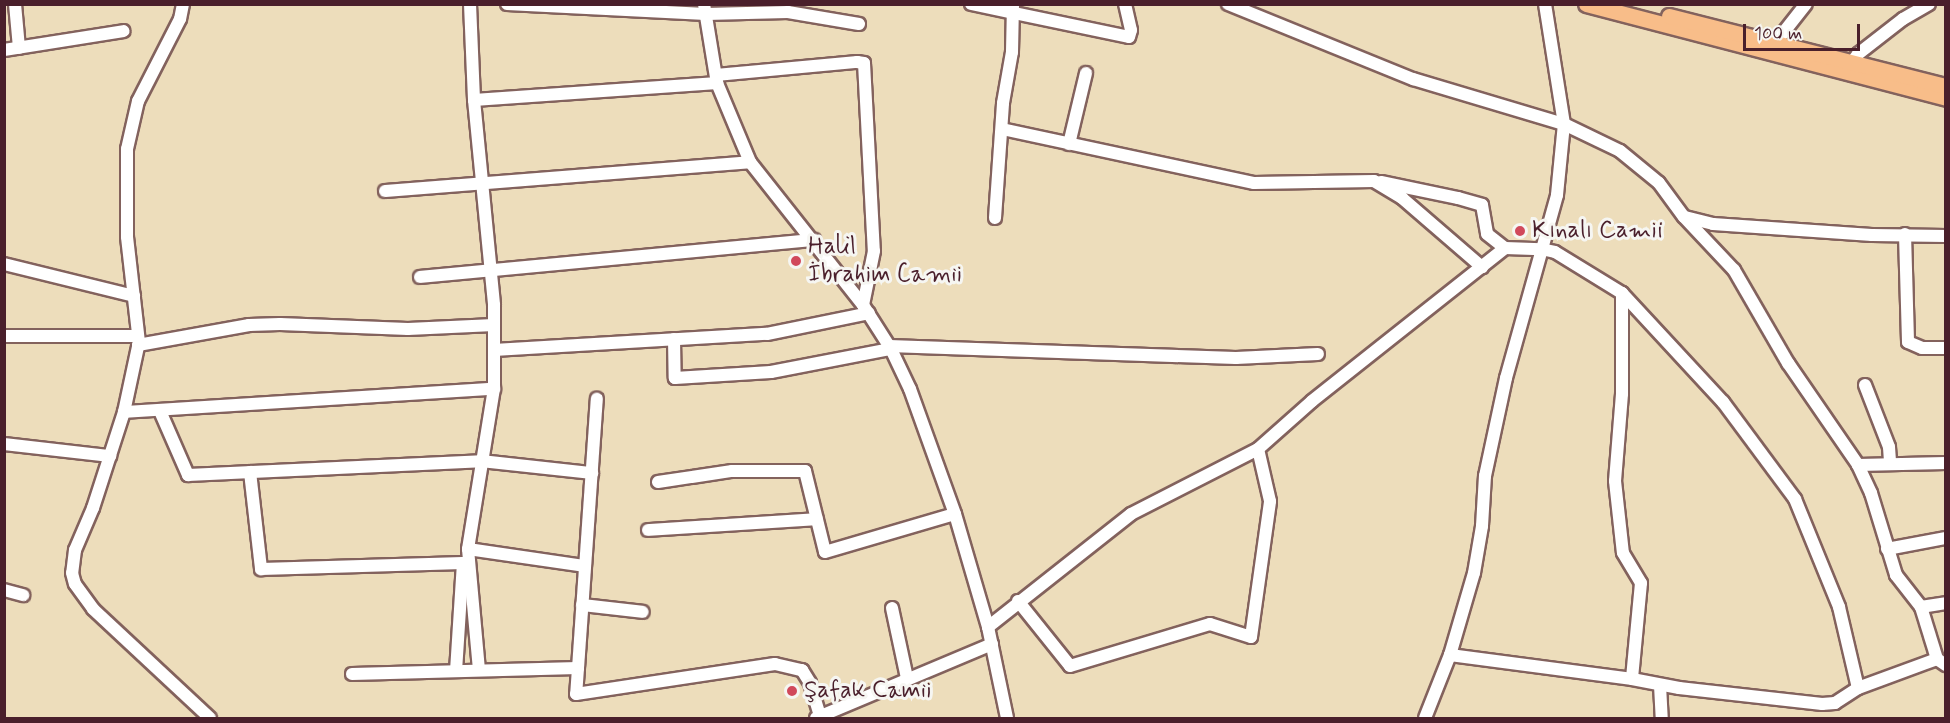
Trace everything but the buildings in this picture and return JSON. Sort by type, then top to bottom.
[{"type":"main road","points":[[1586,4],[1946,98]]},
{"type":"main road","points":[[1624,4],[1946,86]]},
{"type":"street","points":[[15,4],[20,48]]},
{"type":"street","points":[[183,4],[180,19],[138,101],[126,149],[126,237],[138,341],[124,412],[72,564],[75,584],[93,609],[210,718]]},
{"type":"street","points":[[470,4],[480,184],[494,325],[494,389],[468,549],[479,670]]},
{"type":"street","points":[[507,4],[788,12],[859,24]]},
{"type":"street","points":[[971,4],[1013,9],[1129,37],[1131,30],[1125,4]]},
{"type":"street","points":[[1228,4],[1413,79],[1564,124],[1620,152],[1659,183],[1684,217],[1734,270],[1788,363],[1858,465],[1871,493],[1896,575],[1921,607],[1943,663],[1858,688],[1834,703],[1822,704],[1660,685],[1632,679],[1450,655]]},
{"type":"street","points":[[1425,718],[1450,655],[1474,573],[1482,526],[1485,476],[1506,378],[1557,195],[1564,124],[1545,4]]},
{"type":"street","points":[[1776,42],[1806,4]]},
{"type":"street","points":[[1852,62],[1858,54],[1904,19],[1929,4]]},
{"type":"street","points":[[705,9],[717,79],[750,162],[814,240],[866,309],[890,347],[910,389],[955,514],[988,627],[1007,718]]},
{"type":"street","points":[[995,218],[1013,9]]},
{"type":"street","points":[[4,50],[124,32]]},
{"type":"street","points":[[474,100],[717,79],[864,63],[874,251],[866,309]]},
{"type":"street","points":[[1069,144],[1086,73]]},
{"type":"street","points":[[1002,129],[1254,183],[1374,181],[1458,198],[1482,205],[1487,234],[1505,248],[1541,249],[1555,252],[1622,293],[1723,402],[1795,499],[1839,607],[1858,688]]},
{"type":"street","points":[[385,191],[750,162]]},
{"type":"street","points":[[1374,181],[1402,198],[1482,267]]},
{"type":"street","points":[[1684,217],[1713,224],[1872,235],[1946,236]]},
{"type":"street","points":[[1905,234],[1908,342],[1922,348],[1946,348]]},
{"type":"street","points":[[420,277],[814,240]]},
{"type":"street","points":[[988,627],[1131,514],[1258,449],[1312,401],[1505,248]]},
{"type":"street","points":[[4,264],[134,296]]},
{"type":"street","points":[[1622,293],[1622,394],[1615,481],[1623,554],[1641,583],[1632,679]]},
{"type":"street","points":[[494,350],[767,333],[866,309]]},
{"type":"street","points":[[4,336],[138,341],[239,327],[280,324],[408,329],[494,325]]},
{"type":"street","points":[[674,339],[675,378],[771,372],[890,347],[1236,358],[1318,354]]},
{"type":"street","points":[[1865,385],[1889,447],[1890,463]]},
{"type":"street","points":[[124,412],[494,389]]},
{"type":"street","points":[[597,399],[576,694],[775,664],[802,670],[810,682],[819,718],[907,678],[992,644]]},
{"type":"street","points":[[160,411],[188,475],[481,461],[592,473]]},
{"type":"street","points":[[4,444],[110,456]]},
{"type":"street","points":[[1018,601],[1070,666],[1210,624],[1251,637],[1270,501],[1258,449]]},
{"type":"street","points":[[1858,465],[1946,463]]},
{"type":"street","points":[[658,482],[732,471],[805,471],[825,552],[955,514]]},
{"type":"street","points":[[250,472],[261,569],[463,563]]},
{"type":"street","points":[[456,671],[466,510]]},
{"type":"street","points":[[648,530],[817,519]]},
{"type":"street","points":[[1887,549],[1946,538]]},
{"type":"street","points":[[468,549],[584,566]]},
{"type":"street","points":[[4,590],[23,595]]},
{"type":"street","points":[[1921,607],[1946,603]]},
{"type":"street","points":[[582,605],[643,612]]},
{"type":"street","points":[[892,608],[907,678]]},
{"type":"street","points":[[352,674],[578,668]]},
{"type":"street","points":[[1660,685],[1662,718]]},
{"type":"place","name":"Kınalı Camii","points":[[1520,231]]},
{"type":"place","name":"Halil İbrahim Camii","points":[[796,261]]},
{"type":"place","name":"Şafak Camii","points":[[792,691]]}]
